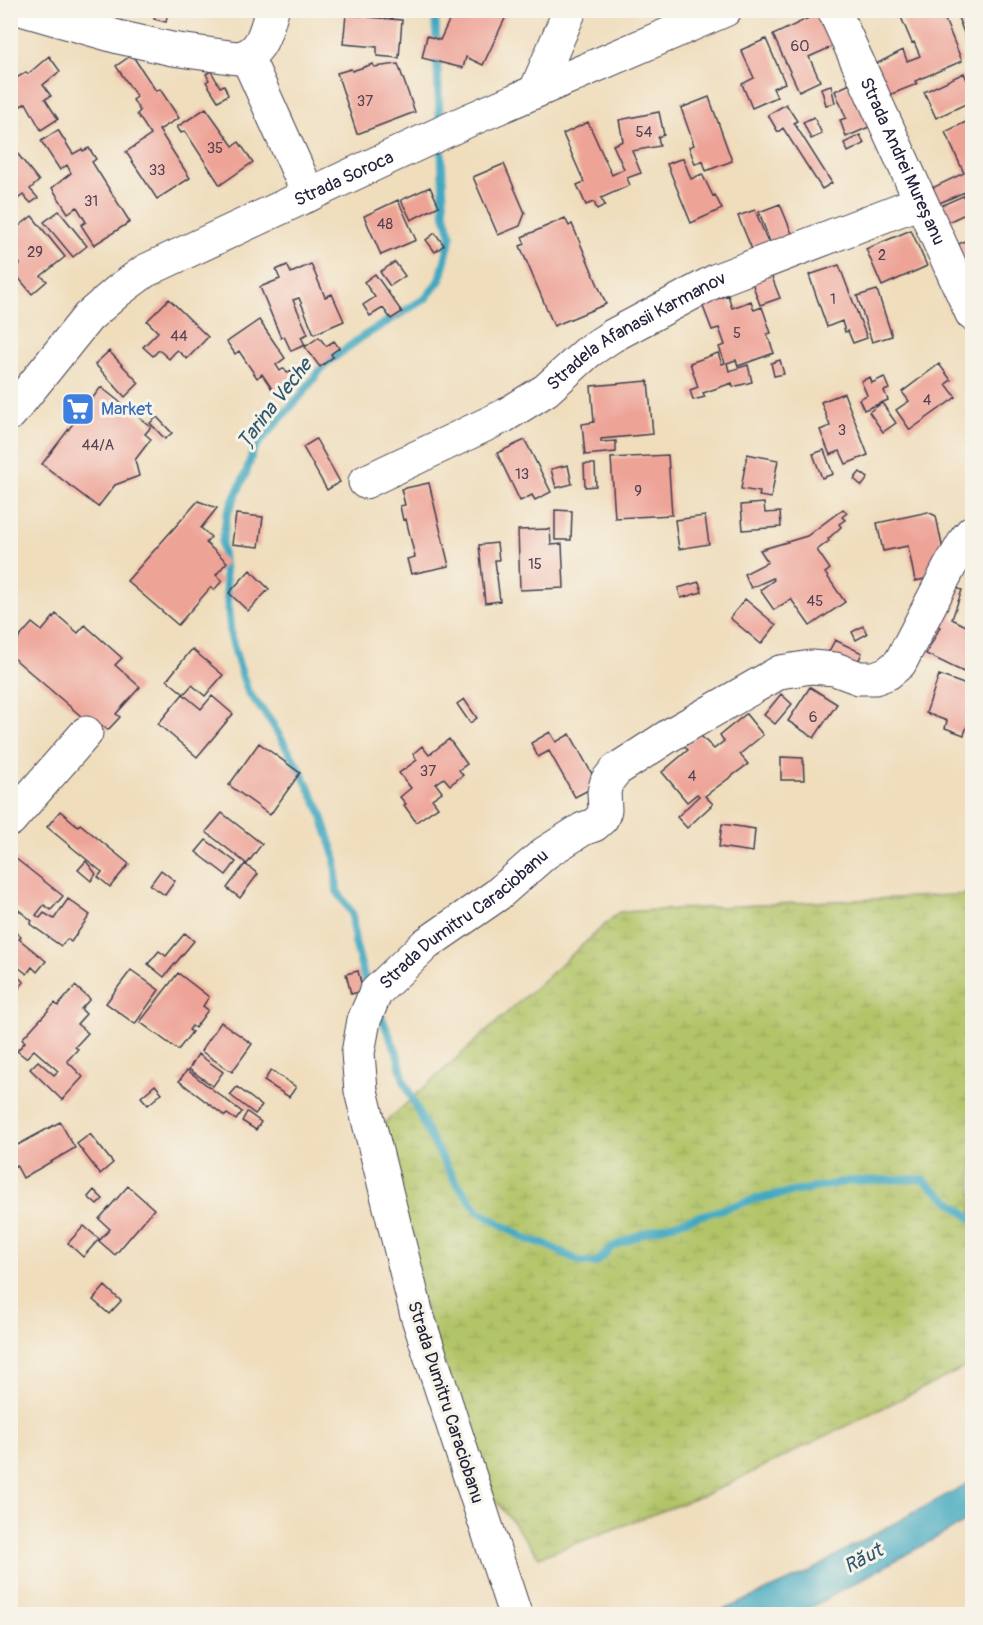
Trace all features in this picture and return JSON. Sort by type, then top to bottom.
[{"type":"street","points":[[24,10],[63,16],[172,49],[237,58],[247,57],[262,41],[272,10]]},
{"type":"street","points":[[536,90],[570,10]]},
{"type":"street","name":"Strada Soroca","points":[[10,414],[87,317],[145,271],[466,121],[725,10]]},
{"type":"street","name":"Strada Andrei Mureșanu","points":[[834,10],[972,314]]},
{"type":"street","points":[[247,57],[309,195]]},
{"type":"street","name":"Stradela Afanasii Karmanov","points":[[365,482],[504,416],[546,390],[588,352],[612,336],[717,280],[920,202]]},
{"type":"street","name":"Strada Dumitru Caraciobanu","points":[[515,1614],[417,1315],[361,1091],[358,1053],[364,1020],[376,992],[426,944],[496,895],[545,853],[602,818],[605,810],[604,792],[608,781],[616,771],[670,735],[780,672],[811,667],[835,669],[859,678],[875,678],[888,673],[900,663],[949,568],[966,538],[972,532]]},
{"type":"street","points":[[10,820],[86,733]]},
{"type":"green space","points":[[972,894],[972,1364],[710,1493],[539,1557],[487,1489],[367,1139],[619,912]]},
{"type":"water","name":"Răut","points":[[972,1481],[972,1518],[799,1614],[714,1614],[809,1572]]},
{"type":"building","points":[[156,10],[168,10],[166,22],[154,19]]},
{"type":"building","points":[[362,10],[400,10],[400,15],[393,14],[393,18],[368,17],[402,20],[399,58],[377,56],[377,47],[343,44],[346,15],[362,16]]},
{"type":"building","points":[[454,10],[509,10],[483,65],[466,57],[463,68],[422,58],[427,36],[440,40]]},
{"type":"building","points":[[898,10],[941,10],[962,61],[915,81],[917,84],[884,97],[872,66],[903,50],[907,61],[920,56]]},
{"type":"building","points":[[955,10],[972,10],[972,35],[966,38]]},
{"type":"building","points":[[815,15],[823,18],[836,45],[809,57],[820,81],[799,91],[773,35]]},
{"type":"building","points":[[766,39],[785,83],[773,88],[777,97],[752,108],[742,84],[754,78],[741,50]]},
{"type":"building","points":[[132,55],[156,91],[160,89],[179,118],[159,130],[190,178],[157,199],[126,152],[151,135],[137,114],[140,111],[133,100],[137,97],[116,66]]},
{"type":"building","points":[[49,56],[60,71],[43,85],[51,96],[45,99],[58,119],[41,130],[26,103],[21,106],[17,100],[10,105],[10,80],[26,72],[28,74]]},
{"type":"building","points":[[373,64],[374,67],[398,64],[415,112],[357,134],[337,73]]},
{"type":"building","points":[[211,71],[220,87],[224,85],[228,95],[218,101],[206,82],[209,80],[206,74]]},
{"type":"building","points":[[964,73],[972,91],[972,101],[936,118],[924,92]]},
{"type":"building","points":[[852,83],[869,127],[846,137],[840,120],[846,118],[835,91]]},
{"type":"building","points":[[831,85],[835,103],[826,105],[821,88]]},
{"type":"building","points":[[709,97],[732,161],[706,171],[703,161],[695,164],[689,147],[694,145],[681,108]]},
{"type":"building","points":[[786,104],[797,121],[794,123],[832,183],[822,189],[783,128],[778,132],[768,115]]},
{"type":"building","points":[[206,108],[233,146],[239,142],[253,162],[220,185],[185,131],[181,133],[177,127]]},
{"type":"building","points":[[659,112],[664,135],[658,137],[660,146],[632,151],[641,173],[627,178],[630,185],[601,198],[605,205],[597,209],[594,202],[586,205],[577,185],[584,182],[563,134],[588,122],[612,175],[624,169],[613,145],[623,141],[619,120]]},
{"type":"building","points":[[814,117],[822,134],[811,139],[803,122]]},
{"type":"building","points":[[972,119],[972,189],[937,204],[930,189],[964,173],[945,132]]},
{"type":"building","points":[[58,130],[73,154],[89,148],[96,159],[92,162],[130,222],[94,245],[81,225],[86,222],[77,207],[68,213],[52,188],[71,173],[67,165],[60,170],[41,141]]},
{"type":"building","points":[[860,135],[864,144],[848,152],[844,143]]},
{"type":"building","points":[[17,153],[39,181],[30,189],[38,198],[31,203],[23,195],[10,205],[10,158]]},
{"type":"building","points":[[683,158],[691,179],[702,174],[722,209],[691,223],[667,164]]},
{"type":"building","points":[[504,164],[525,213],[520,226],[498,235],[473,177]]},
{"type":"building","points":[[430,187],[439,206],[411,220],[401,200]]},
{"type":"building","points":[[972,192],[972,219],[968,221],[965,214],[946,223],[938,207]]},
{"type":"building","points":[[398,200],[416,240],[381,255],[364,216]]},
{"type":"building","points":[[780,204],[793,236],[771,245],[759,212]]},
{"type":"building","points":[[755,210],[772,252],[756,259],[738,216]]},
{"type":"building","points":[[59,211],[87,246],[73,257],[44,222]]},
{"type":"building","points":[[32,216],[65,257],[41,276],[47,281],[32,294],[12,270],[20,264],[10,253],[10,233]]},
{"type":"building","points":[[565,218],[569,226],[572,224],[606,304],[554,326],[520,246],[525,244],[522,237]]},
{"type":"building","points":[[911,230],[927,266],[882,286],[866,249]]},
{"type":"building","points":[[435,233],[444,245],[435,252],[426,240]]},
{"type":"building","points":[[972,237],[972,263],[967,266],[957,245]]},
{"type":"building","points":[[395,262],[405,276],[390,286],[380,272]]},
{"type":"building","points":[[311,264],[325,297],[332,294],[344,321],[314,334],[299,298],[293,300],[308,334],[301,337],[305,345],[291,351],[284,336],[281,338],[260,287],[280,279],[276,270],[287,265],[291,273]]},
{"type":"building","points":[[839,265],[867,338],[853,343],[848,331],[845,332],[842,321],[827,327],[809,275]]},
{"type":"building","points":[[770,272],[780,298],[760,305],[751,280]]},
{"type":"building","points":[[375,274],[402,312],[391,319],[383,308],[370,316],[363,305],[375,297],[364,282]]},
{"type":"building","points":[[877,290],[892,336],[872,342],[857,296]]},
{"type":"building","points":[[728,295],[732,308],[751,301],[754,310],[762,307],[771,333],[767,334],[774,353],[738,366],[736,360],[727,363],[729,371],[748,365],[752,382],[733,387],[732,383],[703,393],[705,397],[693,400],[690,390],[698,387],[690,363],[718,353],[722,364],[725,363],[719,347],[725,345],[719,328],[712,330],[702,304]]},
{"type":"building","points":[[169,299],[208,337],[187,359],[177,350],[169,359],[159,350],[153,356],[143,347],[158,332],[147,321]]},
{"type":"building","points":[[259,320],[285,358],[276,365],[280,371],[284,368],[287,373],[291,370],[298,380],[276,395],[262,374],[257,378],[239,351],[235,354],[227,342]]},
{"type":"building","points":[[319,337],[326,346],[334,341],[339,348],[331,354],[333,357],[320,367],[305,347]]},
{"type":"building","points":[[109,351],[139,383],[125,397],[95,364]]},
{"type":"building","points":[[780,360],[784,374],[774,376],[771,363]]},
{"type":"building","points":[[939,364],[951,380],[946,384],[956,397],[910,430],[896,410],[909,401],[902,392]]},
{"type":"building","points":[[870,377],[872,383],[884,377],[889,389],[884,391],[888,400],[864,410],[859,399],[867,395],[861,381]]},
{"type":"building","points":[[648,381],[653,434],[601,439],[601,442],[616,441],[616,452],[585,455],[582,424],[594,422],[591,386]]},
{"type":"building","points":[[101,387],[151,427],[145,434],[151,439],[135,460],[139,476],[115,485],[98,507],[42,464]]},
{"type":"building","points":[[844,393],[868,455],[846,464],[840,451],[830,455],[820,430],[830,426],[821,402]]},
{"type":"building","points":[[882,403],[896,423],[883,432],[869,412]]},
{"type":"building","points":[[157,417],[172,433],[165,439],[150,423]]},
{"type":"building","points":[[316,439],[340,482],[327,490],[303,447]]},
{"type":"building","points":[[525,440],[551,492],[535,500],[532,495],[520,501],[497,453]]},
{"type":"building","points":[[824,450],[833,474],[822,478],[813,454]]},
{"type":"building","points":[[747,454],[778,460],[771,498],[759,496],[760,492],[741,489]]},
{"type":"building","points":[[668,455],[672,515],[615,518],[611,458]]},
{"type":"building","points":[[584,464],[595,464],[596,486],[585,487]]},
{"type":"building","points":[[568,465],[572,484],[556,488],[551,469]]},
{"type":"building","points":[[860,472],[868,478],[862,486],[854,479]]},
{"type":"building","points":[[429,483],[449,566],[411,574],[407,559],[415,557],[406,519],[403,520],[400,506],[405,505],[401,489]]},
{"type":"building","points":[[198,501],[217,508],[201,528],[211,537],[206,543],[227,562],[216,575],[222,581],[214,590],[211,587],[178,625],[127,581]]},
{"type":"building","points":[[764,503],[765,513],[780,512],[781,527],[743,530],[741,505]]},
{"type":"building","points":[[843,509],[847,513],[842,517],[845,520],[839,524],[841,527],[828,539],[829,541],[817,550],[830,569],[825,573],[845,602],[810,626],[791,599],[774,610],[760,590],[774,580],[773,578],[751,588],[744,574],[768,562],[760,550],[807,536]]},
{"type":"building","points":[[555,510],[572,511],[571,540],[555,540]]},
{"type":"building","points":[[928,512],[936,516],[944,555],[934,577],[915,581],[908,546],[883,551],[877,523]]},
{"type":"building","points":[[236,514],[263,517],[259,547],[232,544]]},
{"type":"building","points":[[705,516],[709,544],[679,549],[675,520]]},
{"type":"building","points":[[550,529],[551,545],[562,544],[564,588],[520,590],[518,530]]},
{"type":"building","points":[[497,543],[499,560],[495,560],[500,601],[485,603],[479,545]]},
{"type":"building","points":[[250,570],[269,589],[248,611],[229,593]]},
{"type":"building","points":[[699,582],[702,592],[681,598],[678,588]]},
{"type":"building","points":[[950,586],[962,590],[952,619],[972,629],[972,676],[926,654],[940,627],[934,624]]},
{"type":"building","points":[[745,599],[776,625],[761,644],[730,618]]},
{"type":"building","points":[[56,614],[78,633],[85,625],[122,658],[115,665],[140,687],[116,714],[120,717],[108,730],[100,724],[96,729],[10,655],[10,648],[32,623],[42,631]]},
{"type":"building","points":[[863,626],[867,634],[856,640],[852,632]]},
{"type":"building","points":[[835,640],[862,653],[855,668],[827,655]]},
{"type":"building","points":[[192,649],[223,675],[205,696],[192,685],[184,694],[167,680]]},
{"type":"building","points":[[939,675],[972,687],[972,728],[967,726],[964,735],[945,728],[947,721],[926,713]]},
{"type":"building","points":[[810,687],[837,704],[814,738],[788,721]]},
{"type":"building","points":[[183,694],[201,709],[212,696],[233,714],[197,757],[158,724]]},
{"type":"building","points":[[781,694],[792,704],[775,724],[764,715]]},
{"type":"building","points":[[464,699],[477,718],[470,723],[457,704]]},
{"type":"building","points":[[746,714],[763,735],[740,754],[748,764],[705,796],[713,804],[687,828],[677,817],[699,796],[697,794],[687,802],[662,772],[688,750],[684,746],[699,734],[714,749],[724,741],[720,735]]},
{"type":"building","points":[[550,732],[556,742],[570,734],[598,785],[575,797],[549,751],[538,757],[531,743]]},
{"type":"building","points":[[449,739],[467,764],[459,770],[463,775],[450,785],[444,778],[436,784],[442,792],[432,799],[438,807],[416,822],[400,797],[411,788],[399,773],[417,760],[413,754],[422,746],[429,755]]},
{"type":"building","points":[[259,743],[300,773],[270,815],[229,785]]},
{"type":"building","points":[[781,757],[803,758],[804,780],[781,780]]},
{"type":"building","points":[[60,811],[78,826],[80,824],[129,864],[110,887],[98,877],[102,872],[47,827]]},
{"type":"building","points":[[222,813],[262,844],[247,864],[206,832]]},
{"type":"building","points":[[722,824],[755,829],[753,852],[719,847]]},
{"type":"building","points":[[206,840],[236,862],[226,875],[196,852]]},
{"type":"building","points":[[15,858],[63,896],[51,910],[44,905],[36,915],[40,918],[44,913],[54,919],[68,899],[90,915],[71,942],[67,939],[61,946],[30,924],[32,921],[10,903],[10,863]]},
{"type":"building","points":[[86,861],[96,874],[91,881],[78,870]]},
{"type":"building","points":[[245,864],[258,874],[240,898],[227,888]]},
{"type":"building","points":[[161,870],[175,881],[165,895],[150,885]]},
{"type":"building","points":[[10,928],[21,937],[19,939],[46,961],[37,972],[32,967],[27,974],[10,961]]},
{"type":"building","points":[[185,933],[194,941],[164,977],[148,964],[159,951],[166,956]]},
{"type":"building","points":[[131,970],[159,990],[135,1024],[106,1003]]},
{"type":"building","points":[[10,971],[24,982],[10,999]]},
{"type":"building","points":[[358,971],[363,991],[351,994],[346,974]]},
{"type":"building","points":[[178,973],[209,997],[203,1006],[208,1010],[195,1028],[192,1026],[189,1030],[192,1032],[178,1050],[140,1022]]},
{"type":"building","points":[[75,986],[90,999],[81,1009],[86,1014],[77,1024],[88,1033],[75,1047],[78,1049],[67,1061],[83,1077],[62,1100],[30,1069],[38,1061],[54,1075],[58,1071],[34,1050],[26,1058],[17,1051],[25,1042],[22,1039],[55,1003],[58,1006]]},
{"type":"building","points":[[221,1022],[252,1044],[232,1072],[201,1051]]},
{"type":"building","points":[[198,1054],[223,1072],[213,1086],[189,1069]]},
{"type":"building","points":[[187,1070],[242,1112],[236,1120],[227,1114],[225,1116],[179,1081]]},
{"type":"building","points":[[271,1070],[296,1087],[289,1097],[264,1081]]},
{"type":"building","points":[[155,1085],[162,1093],[148,1105],[141,1097]]},
{"type":"building","points":[[237,1087],[262,1106],[255,1114],[230,1095]]},
{"type":"building","points":[[247,1112],[261,1122],[256,1130],[242,1121]]},
{"type":"building","points":[[60,1122],[75,1148],[23,1178],[16,1165],[10,1168],[10,1149]]},
{"type":"building","points":[[90,1134],[113,1163],[100,1174],[77,1144]]},
{"type":"building","points":[[128,1186],[154,1209],[115,1255],[99,1241],[110,1229],[99,1219]]},
{"type":"building","points":[[94,1190],[103,1199],[97,1205],[88,1197]]},
{"type":"building","points":[[84,1226],[99,1239],[83,1257],[68,1243]]},
{"type":"building","points":[[105,1286],[121,1301],[109,1314],[93,1300]]},
{"type":"waterway","name":"Țarina Veche","points":[[435,10],[440,127]]},
{"type":"waterway","name":"Țarina Veche","points":[[366,984],[355,942],[352,913],[337,891],[335,856],[320,810],[300,770],[270,720],[248,692],[239,665],[231,637],[222,544],[227,514],[246,473],[254,448],[302,394],[324,365],[362,337],[426,298],[440,280],[451,236],[444,211],[441,140]]},
{"type":"waterway","points":[[381,1016],[397,1053],[404,1081],[427,1131],[454,1179],[478,1211],[528,1240],[543,1243],[581,1262],[596,1263],[612,1247],[644,1233],[756,1199],[850,1181],[922,1179],[972,1219]]},
{"type":"place","name":"Market","points":[[78,409]]}]
